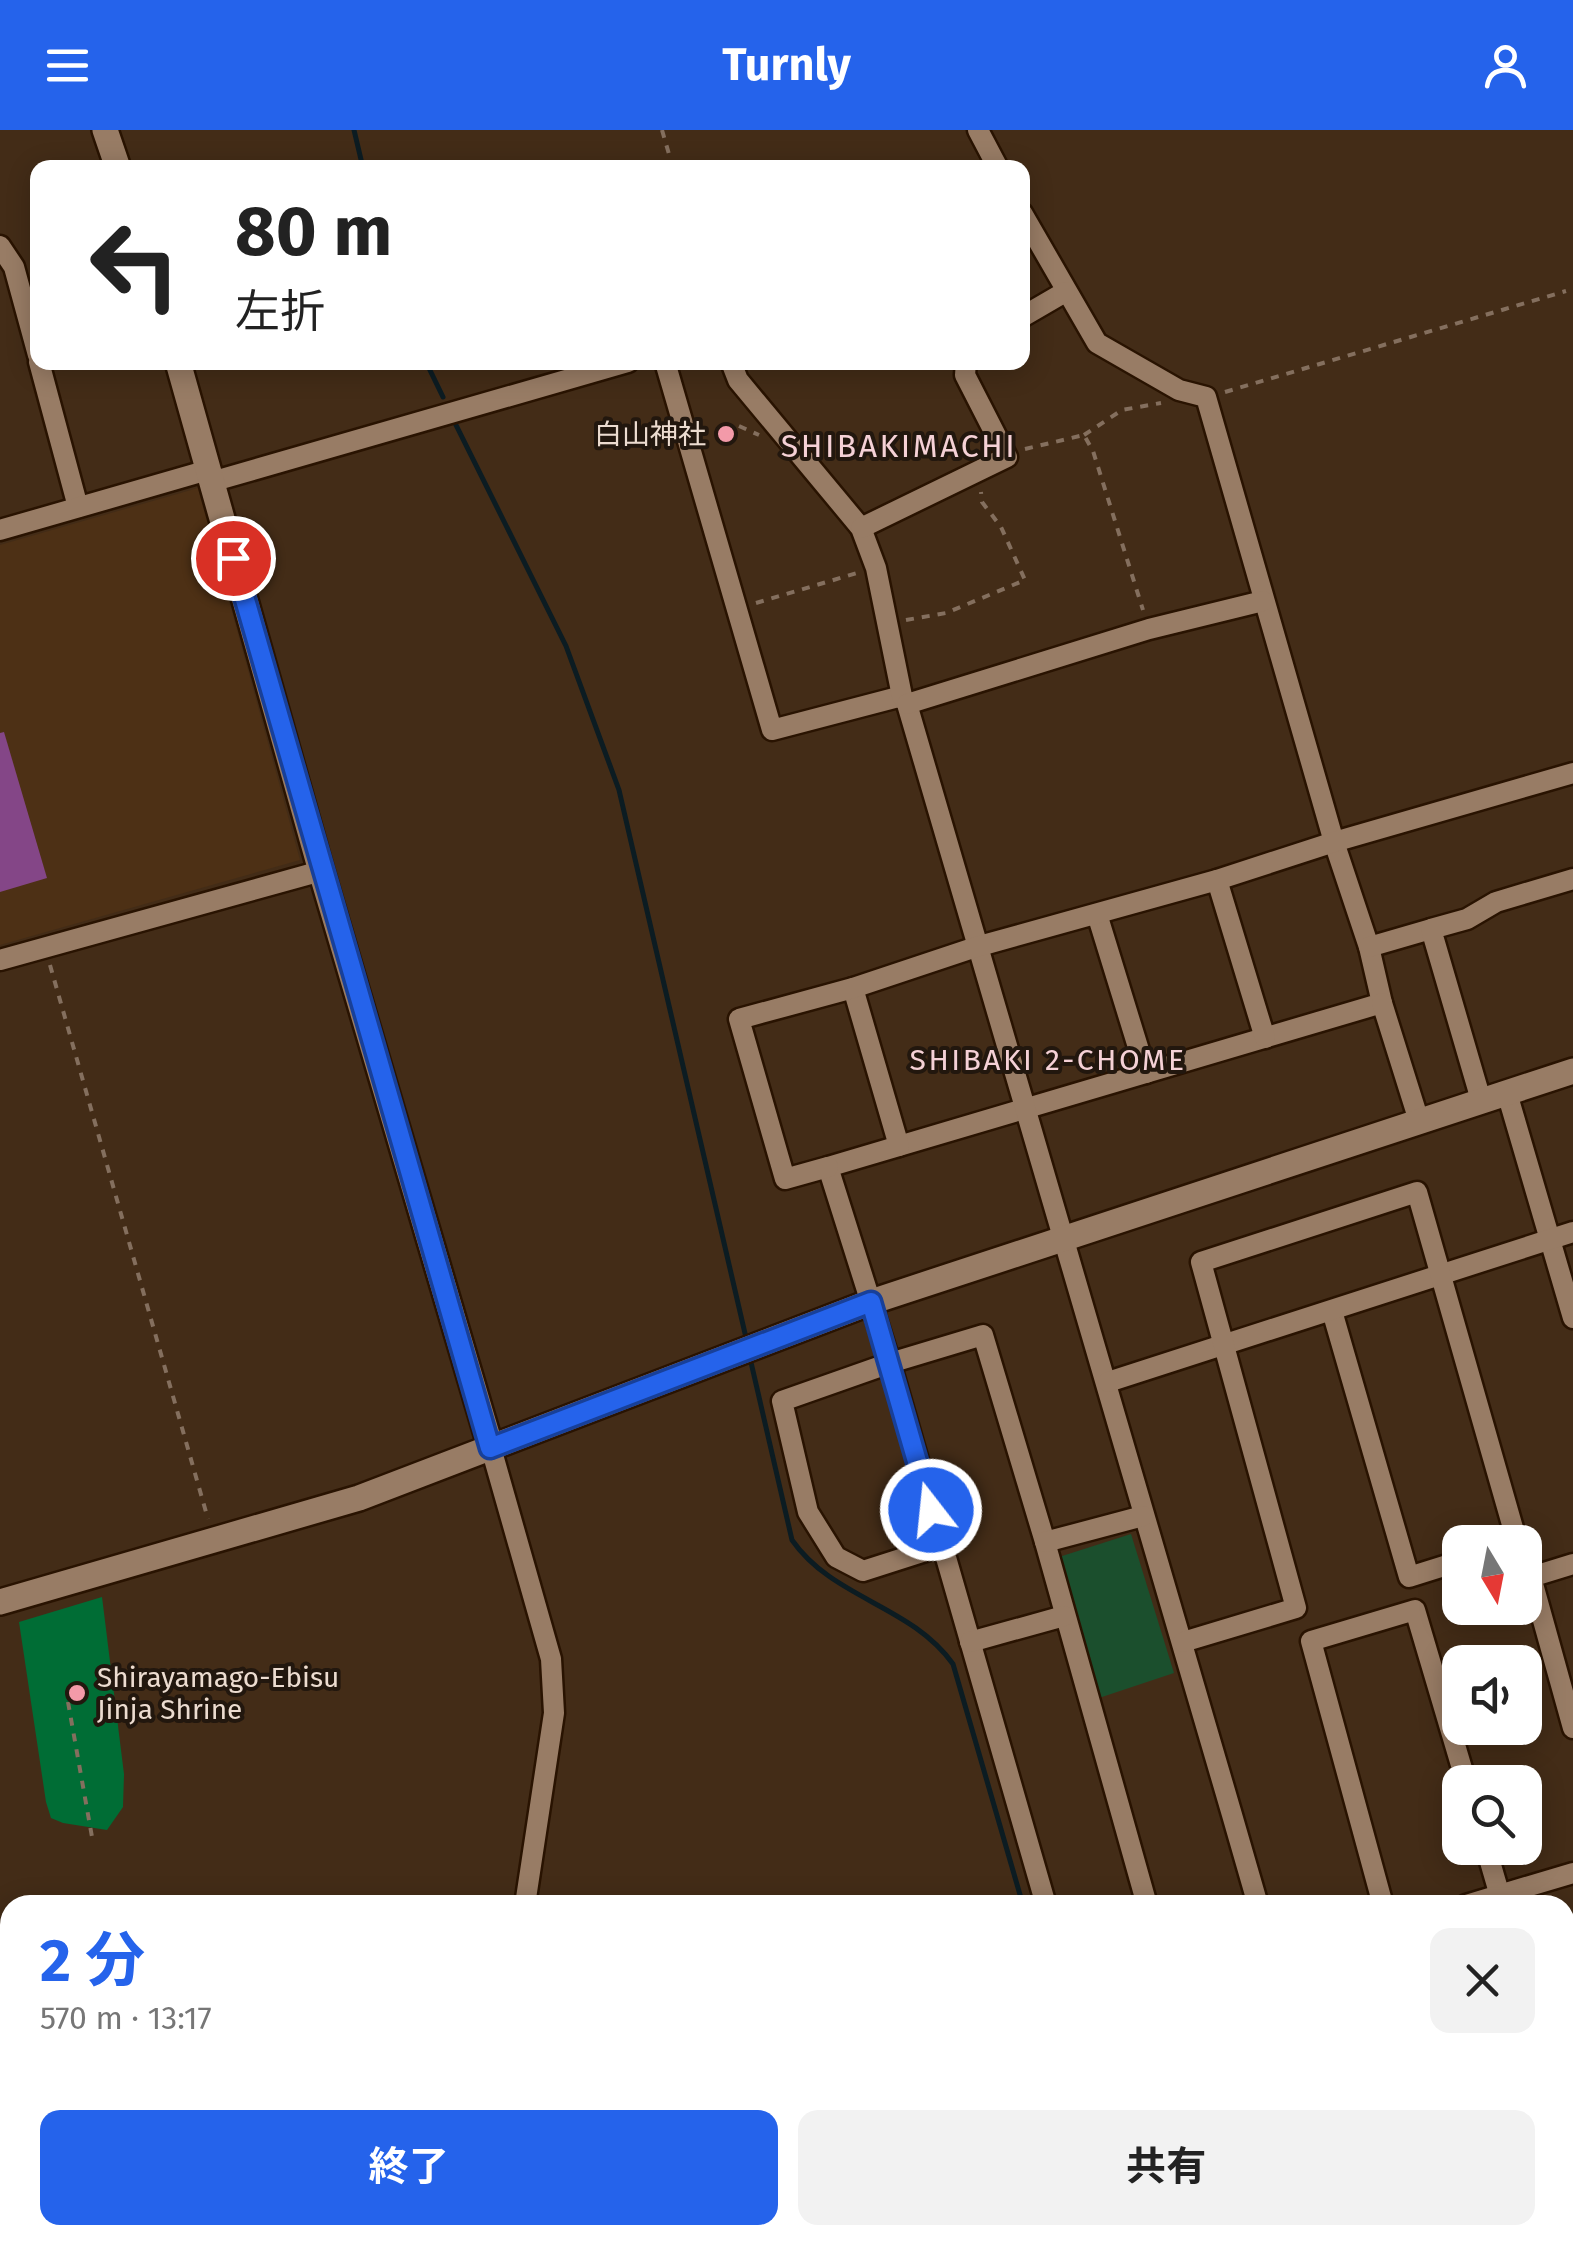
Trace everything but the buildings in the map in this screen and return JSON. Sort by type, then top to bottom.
[{"type":"street","points":[[105,130],[115,160]]},
{"type":"street","points":[[978,130],[994,160]]},
{"type":"street","points":[[1030,228],[1096,343],[1179,390],[1206,397]]},
{"type":"street","points":[[0,246],[14,267],[30,326]]},
{"type":"street","points":[[1030,312],[1065,292]]},
{"type":"street","points":[[42,370],[78,507]]},
{"type":"street","points":[[180,370],[550,1660],[554,1713],[527,1895]]},
{"type":"street","points":[[0,530],[599,370]]},
{"type":"street","points":[[667,370],[772,730],[905,700],[1149,629],[1263,601]]},
{"type":"street","points":[[734,370],[762,411],[861,528],[876,568],[905,700],[1062,1238],[1108,1382],[1143,1516],[1255,1895]]},
{"type":"street","points":[[861,528],[1007,457],[965,370]]},
{"type":"street","points":[[1165,402],[1206,397]]},
{"type":"street","points":[[1206,397],[1419,1121]]},
{"type":"street","points":[[1382,1003],[785,1179],[739,1019],[1573,773]]},
{"type":"street","points":[[0,960],[321,871]]},
{"type":"street","points":[[1369,947],[1467,919],[1496,902],[1573,878]]},
{"type":"street","points":[[1217,880],[1264,1038]]},
{"type":"street","points":[[1097,914],[1146,1074]]},
{"type":"street","points":[[1431,929],[1480,1100]]},
{"type":"street","points":[[853,988],[898,1146]]},
{"type":"street","points":[[0,1602],[359,1498],[871,1302],[1573,1071]]},
{"type":"street","points":[[1506,1093],[1573,1318]]},
{"type":"street","points":[[828,1166],[890,1363],[1043,1895]]},
{"type":"street","points":[[1183,1642],[1296,1608],[1201,1262],[1417,1192],[1512,1525]]},
{"type":"street","points":[[1108,1382],[1573,1232]]},
{"type":"street","points":[[1332,1310],[1409,1577],[1442,1567]]},
{"type":"street","points":[[941,1546],[863,1570],[836,1557],[808,1512],[782,1401],[982,1335],[1145,1895]]},
{"type":"street","points":[[1045,1542],[1143,1516]]},
{"type":"street","points":[[1573,1564],[1532,1577],[1573,1728]]},
{"type":"street","points":[[1380,1895],[1311,1641],[1415,1610],[1461,1765]]},
{"type":"street","points":[[970,1642],[1064,1616]]},
{"type":"street","points":[[1491,1865],[1500,1895]]},
{"type":"street","points":[[1503,1895],[1573,1873]]},
{"type":"path","points":[[662,130],[671,160]]},
{"type":"path","points":[[1206,397],[1566,291]]},
{"type":"path","points":[[1007,457],[1039,444],[1084,435],[1122,410],[1165,402]]},
{"type":"path","points":[[1084,435],[1093,451],[1149,629]]},
{"type":"path","points":[[886,623],[946,613],[1025,580],[1001,527],[982,502],[977,472]]},
{"type":"path","points":[[737,608],[876,568]]},
{"type":"path","points":[[45,946],[214,1540]]},
{"type":"path","points":[[68,1702],[92,1836]]},
{"type":"shaded area","points":[[198,488],[300,860],[0,945],[0,545]]},
{"type":"green space","points":[[1131,1534],[1174,1673],[1099,1698],[1059,1557]]},
{"type":"green space","points":[[102,1597],[124,1774],[123,1807],[107,1830],[51,1818],[19,1622]]},
{"type":"waterway","points":[[354,130],[361,160]]},
{"type":"waterway","points":[[430,370],[443,397]]},
{"type":"waterway","points":[[456,425],[566,646],[619,790],[747,1342]]},
{"type":"waterway","points":[[750,1358],[792,1540],[829,1576],[916,1628],[953,1664],[1020,1895]]},
{"type":"place","name":"白山神社","points":[[726,434]]},
{"type":"place","name":"Shirayamago-Ebisu Jinja Shrine","points":[[77,1693]]},
{"type":"district","name":"SHIBAKIMACHI","points":[[899,446]]},
{"type":"district","name":"SHIBAKI 2-CHOME","points":[[1048,1060]]},
{"type":"route","points":[[233,558],[490,1448],[871,1302],[931,1510]]}]
